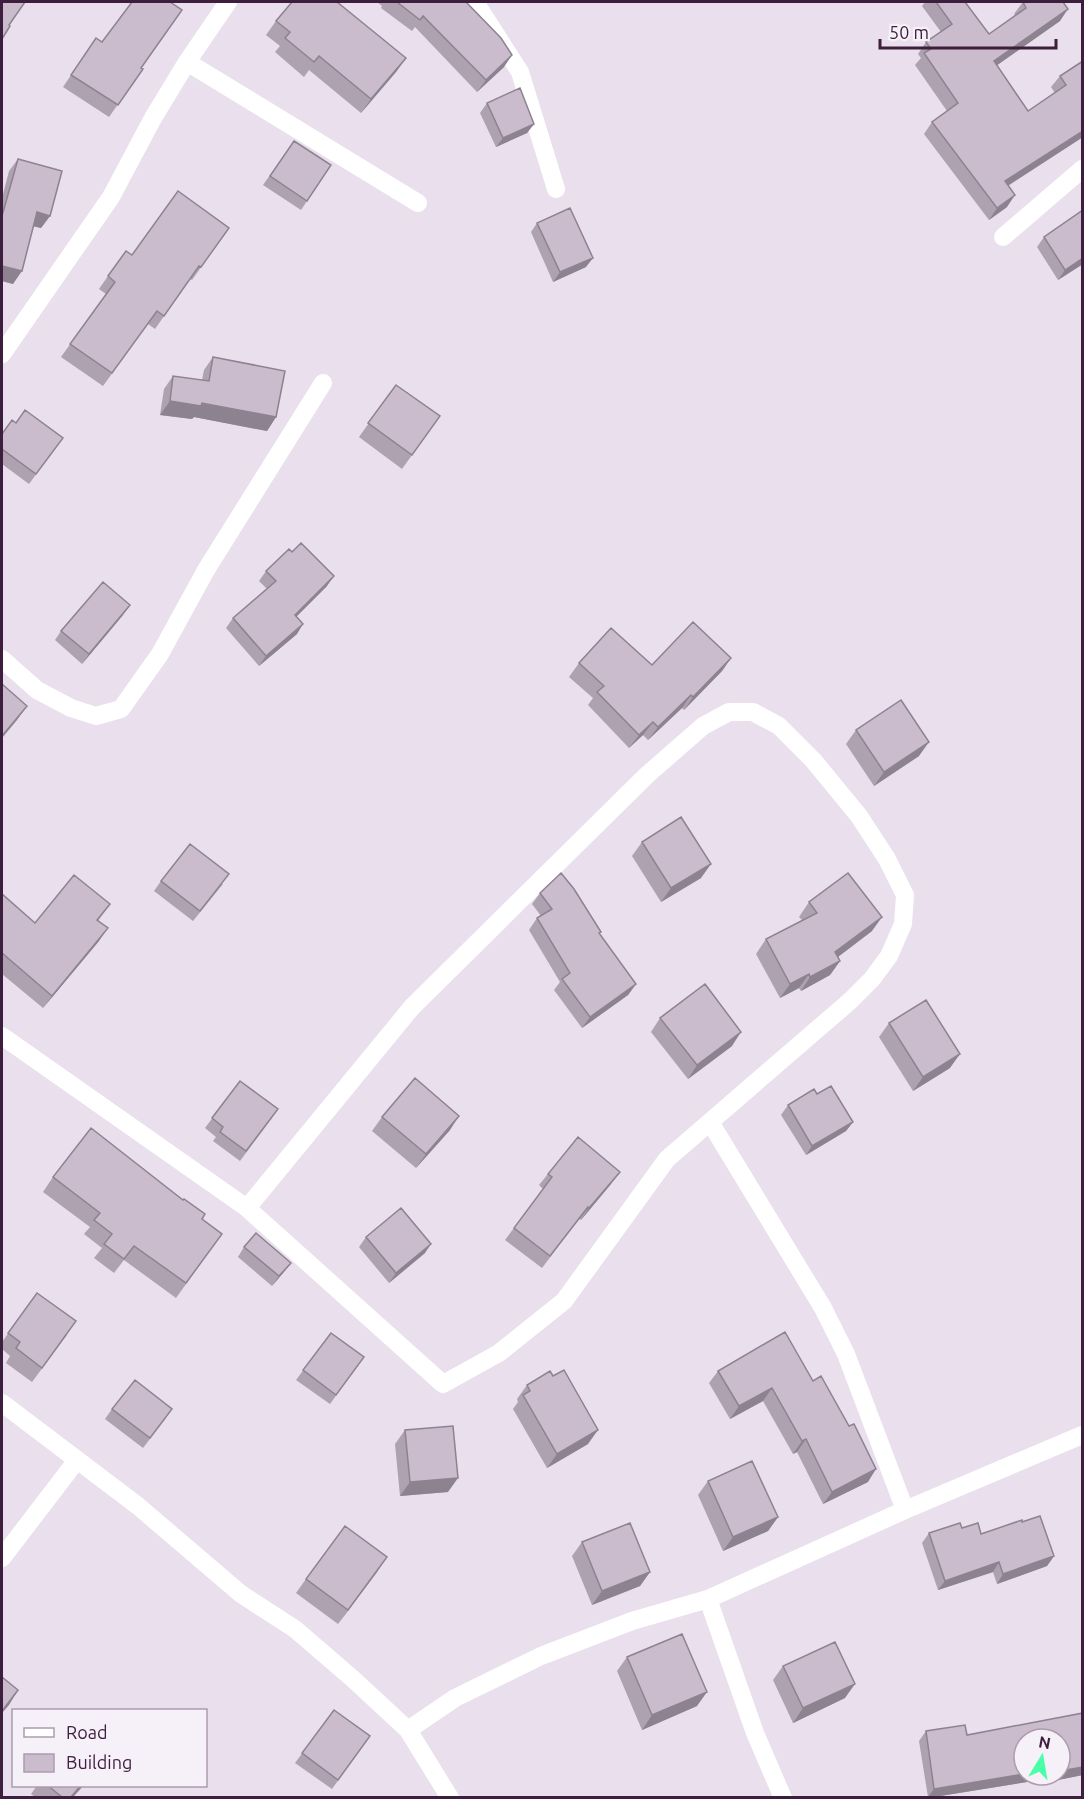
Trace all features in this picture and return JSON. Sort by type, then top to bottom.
[{"type":"street","points":[[2,354],[111,197],[153,118],[187,62],[228,2]]},
{"type":"street","points":[[476,2],[520,72],[556,189]]},
{"type":"street","points":[[187,62],[418,203]]},
{"type":"street","points":[[1004,237],[1083,168]]},
{"type":"street","points":[[2,658],[37,690],[71,708],[96,716],[121,709],[160,654],[206,570],[323,383]]},
{"type":"street","points":[[5,1045],[247,1208],[443,1384],[499,1353],[564,1301],[667,1159],[850,1001],[872,979],[889,957],[903,924],[905,895],[860,816],[813,760],[779,726],[753,712],[729,712],[703,726],[646,775],[411,1007],[247,1208]]},
{"type":"street","points":[[710,1122],[823,1308],[846,1354],[905,1510]]},
{"type":"street","points":[[2,1403],[138,1506],[241,1594],[295,1629],[408,1730],[450,1797]]},
{"type":"street","points":[[408,1730],[455,1698],[541,1656],[632,1621],[708,1599],[905,1510],[1083,1435]]},
{"type":"street","points":[[2,1558],[77,1460]]},
{"type":"street","points":[[708,1599],[755,1733],[783,1797]]},
{"type":"building","points":[[2,2],[25,2],[2,39]]},
{"type":"building","points":[[132,2],[170,2],[182,10],[118,105],[71,75],[96,38],[102,42]]},
{"type":"building","points":[[292,2],[337,2],[406,58],[371,99],[319,56],[314,62],[285,38],[290,32],[276,21]]},
{"type":"building","points":[[397,2],[466,2],[501,38],[512,55],[486,80],[423,16],[420,20]]},
{"type":"building","points":[[936,2],[965,2],[989,34],[1026,8],[1023,2],[1063,2],[1068,9],[994,61],[1028,111],[1066,85],[1060,76],[1083,61],[1083,131],[1005,181],[1015,195],[997,208],[932,122],[958,103],[924,53],[931,49],[926,42],[952,24]]},
{"type":"building","points":[[520,88],[534,124],[503,138],[487,103]]},
{"type":"building","points":[[294,141],[331,165],[307,201],[270,176]]},
{"type":"building","points":[[18,159],[62,171],[50,216],[37,212],[22,271],[2,266],[2,216]]},
{"type":"building","points":[[178,191],[229,228],[164,316],[157,311],[112,373],[70,344],[115,282],[108,276],[126,251],[132,255]]},
{"type":"building","points":[[570,208],[593,258],[560,272],[537,223]]},
{"type":"building","points":[[1083,210],[1083,258],[1065,270],[1044,237]]},
{"type":"building","points":[[213,357],[285,371],[276,417],[202,403],[201,406],[170,401],[173,376],[209,381]]},
{"type":"building","points":[[396,385],[440,416],[412,455],[368,423]]},
{"type":"building","points":[[25,410],[63,438],[36,474],[2,449],[2,434],[12,420],[16,423]]},
{"type":"building","points":[[301,543],[334,576],[295,615],[303,624],[266,656],[233,618],[276,581],[266,571],[289,549],[292,552]]},
{"type":"building","points":[[103,582],[130,605],[89,654],[61,631]]},
{"type":"building","points":[[693,622],[731,658],[693,697],[691,695],[658,727],[653,722],[639,735],[597,692],[604,686],[579,663],[611,628],[652,665]]},
{"type":"building","points":[[2,684],[27,706],[2,736]]},
{"type":"building","points":[[901,700],[929,742],[884,772],[856,730]]},
{"type":"building","points":[[681,817],[711,864],[671,888],[642,842]]},
{"type":"building","points":[[190,844],[229,874],[200,911],[161,881]]},
{"type":"building","points":[[561,873],[574,889],[601,932],[599,933],[636,984],[590,1017],[562,979],[570,973],[537,918],[552,909],[540,893]]},
{"type":"building","points":[[848,873],[882,917],[835,952],[840,961],[810,977],[809,974],[790,984],[766,939],[817,913],[809,902]]},
{"type":"building","points":[[74,875],[110,904],[97,920],[108,928],[52,996],[2,953],[2,894],[35,923]]},
{"type":"building","points":[[705,984],[741,1032],[697,1065],[660,1018]]},
{"type":"building","points":[[926,1000],[960,1054],[923,1077],[889,1023]]},
{"type":"building","points":[[415,1078],[459,1116],[426,1154],[382,1117]]},
{"type":"building","points":[[240,1081],[278,1109],[246,1151],[220,1132],[223,1127],[212,1118]]},
{"type":"building","points":[[831,1086],[853,1122],[812,1146],[788,1105],[814,1089],[817,1094]]},
{"type":"building","points":[[91,1128],[183,1200],[205,1214],[202,1219],[222,1234],[186,1283],[134,1246],[124,1259],[104,1244],[112,1234],[94,1220],[100,1213],[53,1177]]},
{"type":"building","points":[[578,1137],[620,1172],[588,1207],[550,1256],[514,1228],[552,1177],[548,1174]]},
{"type":"building","points":[[401,1208],[431,1244],[396,1273],[366,1237]]},
{"type":"building","points":[[256,1233],[291,1263],[279,1276],[244,1247]]},
{"type":"building","points":[[37,1293],[76,1321],[42,1368],[16,1348],[20,1342],[8,1333]]},
{"type":"building","points":[[785,1332],[813,1381],[821,1376],[849,1426],[854,1424],[876,1469],[832,1492],[806,1439],[802,1441],[772,1388],[739,1406],[718,1371]]},
{"type":"building","points":[[331,1333],[364,1357],[336,1395],[303,1370]]},
{"type":"building","points":[[564,1370],[598,1430],[557,1454],[523,1395],[530,1391],[527,1385],[550,1371],[553,1376]]},
{"type":"building","points":[[135,1380],[172,1409],[150,1438],[112,1409]]},
{"type":"building","points":[[453,1426],[458,1478],[410,1482],[405,1430]]},
{"type":"building","points":[[752,1461],[778,1517],[733,1537],[708,1481]]},
{"type":"building","points":[[1040,1516],[1054,1556],[1003,1574],[999,1562],[945,1581],[929,1533],[960,1523],[962,1528],[978,1523],[981,1534]]},
{"type":"building","points":[[630,1523],[650,1572],[602,1591],[582,1542]]},
{"type":"building","points":[[345,1526],[387,1557],[348,1610],[306,1579]]},
{"type":"building","points":[[682,1634],[707,1692],[652,1715],[627,1657]]},
{"type":"building","points":[[835,1642],[855,1684],[803,1708],[783,1666]]},
{"type":"building","points":[[2,1677],[18,1690],[2,1711]]},
{"type":"building","points":[[334,1710],[370,1736],[338,1780],[302,1753]]},
{"type":"building","points":[[1083,1713],[1083,1767],[1072,1769],[1072,1727],[1012,1727],[1012,1776],[934,1789],[926,1731],[965,1725],[967,1735]]},
{"type":"building","points":[[50,1787],[79,1787],[71,1797],[62,1797]]}]
